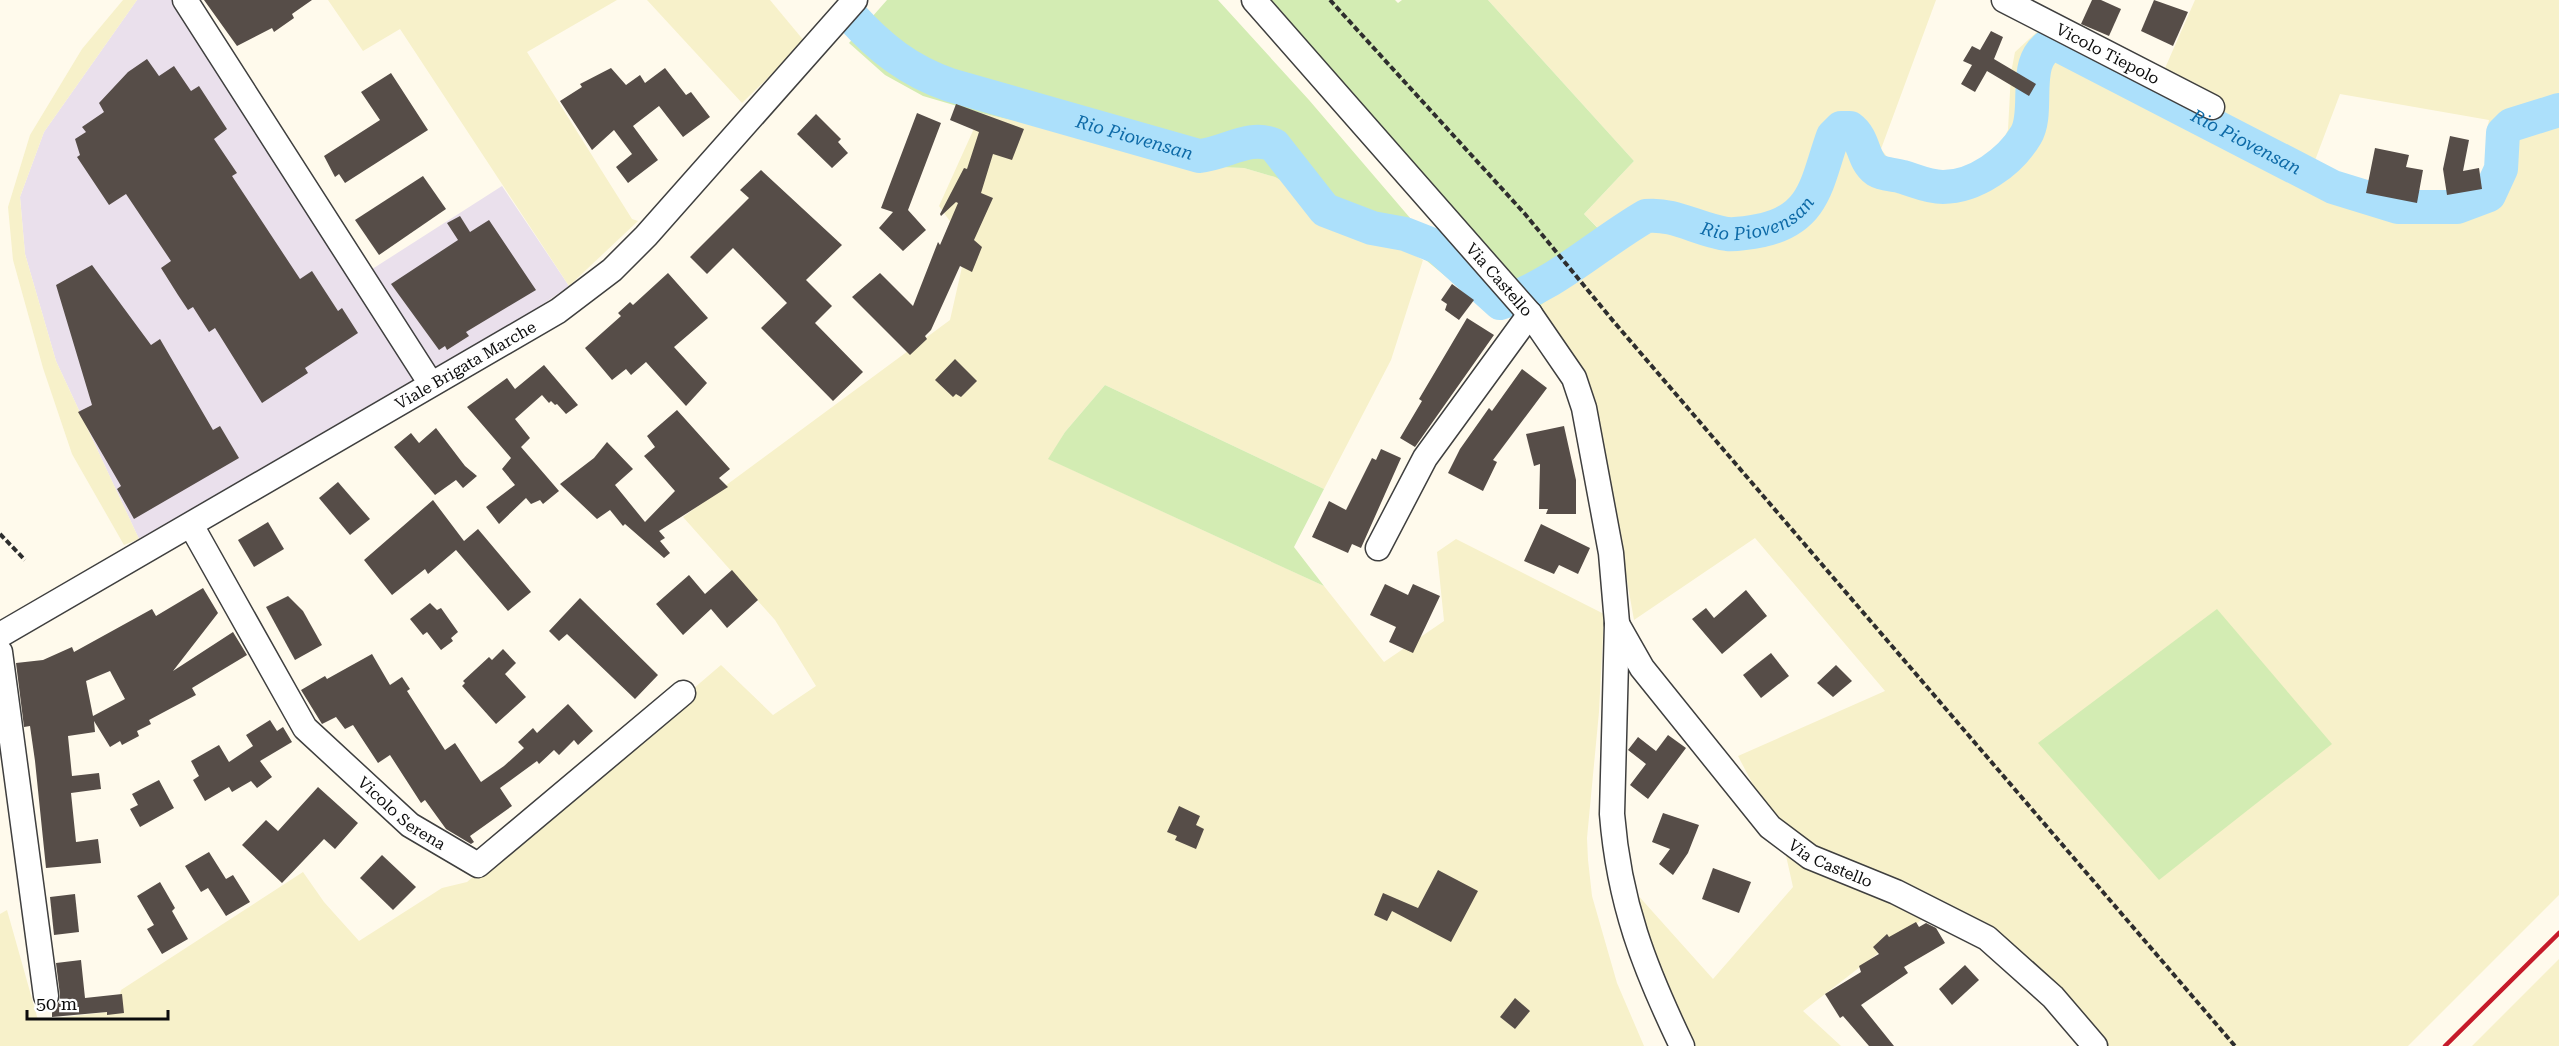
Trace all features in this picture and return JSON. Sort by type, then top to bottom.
[{"type":"street","points":[[185,0],[432,384]]},
{"type":"street","name":"Viale Brigata Marche","points":[[0,635],[558,311],[612,270],[646,236],[855,0]]},
{"type":"street","name":"Via Castello","points":[[1254,0],[1528,311],[1574,378],[1584,408],[1611,554],[1617,623],[1612,814],[1614,840],[1625,903],[1650,979],[1682,1046]]},
{"type":"street","name":"Vicolo Tiepolo","points":[[2004,0],[2212,107]]},
{"type":"street","points":[[1378,548],[1425,458],[1528,311]]},
{"type":"street","name":"Vicolo Serena","points":[[191,525],[305,728],[410,825],[478,865],[683,693]]},
{"type":"street","name":"Via Castello","points":[[1617,623],[1642,668],[1770,826],[1810,857],[1896,892],[1987,938],[2053,997],[2095,1046]]},
{"type":"street","points":[[0,652],[46,996]]},
{"type":"path","points":[[1330,0],[1525,214],[1614,322],[2235,1046]]},
{"type":"path","points":[[0,534],[26,560]]},
{"type":"shaded area","points":[[123,0],[137,0],[44,132],[20,197],[25,254],[56,361],[139,539],[124,545],[72,454],[43,368],[13,260],[8,207],[30,135],[82,49]]},
{"type":"shaded area","points":[[137,0],[197,0],[366,273],[502,186],[569,286],[539,307],[139,539],[56,361],[25,254],[20,197],[44,132]]},
{"type":"shaded area","points":[[328,0],[617,0],[527,52],[632,219],[638,221],[569,286],[400,29],[363,51]]},
{"type":"shaded area","points":[[647,0],[770,0],[805,42],[742,103]]},
{"type":"shaded area","points":[[1488,0],[1936,0],[1881,149],[1888,158],[1941,174],[1980,163],[2000,146],[2008,130],[2011,73],[2015,52],[2039,30],[2158,84],[2195,0],[2559,0],[2559,895],[2408,1046],[2091,1046],[1997,950],[1934,910],[1803,1011],[1841,1046],[1676,1046],[1618,873],[1713,979],[1793,887],[1783,842],[1738,756],[1885,691],[1755,538],[1634,620],[1613,502],[1591,407],[1529,314],[1617,247],[1584,214],[1634,161]],"holes":[[[2340,94],[2489,120],[2486,135],[2491,168],[2489,177],[2463,195],[2433,199],[2363,187],[2314,163]]]},
{"type":"shaded area","points":[[981,113],[1218,167],[1244,168],[1275,177],[1423,260],[1391,360],[1324,489],[1105,385],[1065,432],[1049,459],[1324,586],[1384,662],[1444,621],[1437,552],[1456,539],[1604,614],[1599,712],[1587,838],[1588,860],[1592,896],[1617,983],[1644,1046],[0,1046],[0,914],[7,910],[38,1020],[116,1011],[121,990],[303,872],[324,902],[359,941],[442,888],[467,882],[721,665],[773,715],[816,686],[775,620],[683,517],[950,320],[967,245],[939,206]]},
{"type":"shaded area","points":[[2559,959],[2559,1046],[2472,1046]]},
{"type":"green space","points":[[887,0],[1218,0],[1309,100],[1494,316],[1427,261],[1275,177],[1244,168],[1218,167],[981,113],[923,96],[885,75],[849,43]]},
{"type":"green space","points":[[1254,0],[1395,0],[1398,3],[1402,0],[1488,0],[1634,161],[1584,214],[1617,248],[1529,314]]},
{"type":"green space","points":[[1105,385],[1324,489],[1294,547],[1324,586],[1048,459],[1065,432]]},
{"type":"green space","points":[[2217,609],[2332,744],[2159,880],[2038,743]]},
{"type":"building","points":[[204,0],[312,0],[292,14],[294,18],[274,32],[272,28],[237,46]]},
{"type":"building","points":[[2092,0],[2101,0],[2121,9],[2109,36],[2081,24]]},
{"type":"building","points":[[2154,0],[2188,12],[2173,46],[2141,31]]},
{"type":"building","points":[[1991,31],[2003,37],[1994,59],[2036,84],[2029,96],[1987,71],[1975,92],[1961,84],[1972,65],[1963,61],[1972,46],[1980,50]]},
{"type":"building","points":[[147,59],[159,76],[174,66],[191,91],[199,86],[227,129],[214,139],[237,173],[232,176],[300,279],[312,271],[338,311],[342,308],[358,333],[305,368],[308,373],[262,403],[215,328],[209,332],[193,307],[188,310],[178,295],[161,268],[171,261],[126,194],[109,205],[77,157],[80,155],[75,139],[86,132],[82,127],[104,112],[99,103],[128,72]]},
{"type":"building","points":[[611,68],[626,85],[640,75],[645,83],[665,68],[686,95],[691,92],[710,117],[683,137],[659,106],[633,126],[658,160],[628,183],[616,167],[632,154],[614,130],[592,150],[560,101],[582,87],[580,84]]},
{"type":"building","points":[[391,73],[428,130],[345,183],[339,174],[335,177],[324,156],[380,120],[361,92]]},
{"type":"building","points":[[956,104],[1024,129],[1012,160],[993,154],[981,193],[993,198],[974,240],[982,247],[972,272],[960,266],[931,330],[925,336],[927,339],[910,355],[852,297],[880,273],[913,306],[938,242],[940,245],[958,203],[956,202],[941,216],[940,214],[964,168],[967,169],[979,132],[950,120]]},
{"type":"building","points":[[917,113],[941,123],[908,210],[926,230],[903,251],[879,228],[893,212],[881,208]]},
{"type":"building","points":[[816,114],[841,139],[838,142],[848,153],[832,168],[797,134]]},
{"type":"building","points":[[2450,136],[2469,140],[2463,171],[2479,168],[2482,189],[2447,195],[2443,169]]},
{"type":"building","points":[[2375,148],[2409,155],[2406,167],[2423,170],[2417,203],[2366,193]]},
{"type":"building","points":[[761,170],[842,245],[806,280],[832,306],[815,323],[863,372],[833,401],[761,328],[787,303],[733,248],[707,274],[690,257],[749,198],[740,190]]},
{"type":"building","points":[[423,176],[446,209],[379,255],[355,220]]},
{"type":"building","points":[[460,216],[470,232],[489,220],[536,290],[466,332],[469,336],[447,350],[445,346],[439,350],[391,284],[458,240],[447,223]]},
{"type":"building","points":[[92,265],[151,345],[160,339],[213,430],[220,426],[239,458],[134,519],[117,489],[121,486],[78,412],[92,405],[56,285]]},
{"type":"building","points":[[668,273],[708,318],[674,347],[707,383],[686,406],[646,362],[631,375],[626,369],[612,380],[585,348],[621,316],[618,313],[630,302],[633,305]]},
{"type":"building","points":[[1452,284],[1474,300],[1459,320],[1445,310],[1447,304],[1441,300]]},
{"type":"building","points":[[1467,318],[1494,335],[1415,447],[1400,438],[1422,401],[1419,399]]},
{"type":"building","points":[[955,359],[977,381],[961,397],[956,394],[953,397],[935,380]]},
{"type":"building","points":[[544,365],[578,405],[566,414],[557,404],[551,401],[549,403],[542,395],[515,419],[530,438],[521,447],[559,491],[543,504],[540,500],[531,504],[526,498],[499,524],[486,507],[515,485],[502,469],[511,458],[467,407],[507,378],[515,389]]},
{"type":"building","points":[[1522,369],[1547,388],[1493,460],[1497,462],[1483,491],[1448,473],[1460,449],[1489,408],[1492,411]]},
{"type":"building","points":[[677,410],[730,469],[719,478],[728,487],[659,531],[665,538],[660,541],[670,553],[664,558],[625,524],[623,526],[610,510],[597,519],[560,484],[594,458],[607,442],[633,469],[615,485],[645,522],[675,491],[644,456],[655,447],[647,436]]},
{"type":"building","points":[[1564,426],[1576,480],[1576,514],[1546,514],[1548,509],[1539,509],[1540,464],[1534,466],[1526,434]]},
{"type":"building","points":[[436,428],[465,466],[477,476],[463,488],[456,480],[435,495],[394,447],[411,433],[419,443]]},
{"type":"building","points":[[1381,449],[1401,458],[1361,548],[1352,544],[1348,553],[1312,537],[1329,501],[1346,510],[1372,458],[1376,460]]},
{"type":"building","points":[[338,482],[370,519],[350,535],[319,498]]},
{"type":"building","points":[[433,500],[464,541],[478,529],[531,592],[508,611],[456,550],[428,574],[425,569],[392,595],[364,560]]},
{"type":"building","points":[[268,522],[284,549],[254,567],[238,540]]},
{"type":"building","points":[[1541,524],[1590,548],[1578,574],[1559,565],[1554,574],[1524,561]]},
{"type":"building","points":[[732,570],[758,600],[727,628],[711,609],[683,635],[656,604],[689,575],[705,594]]},
{"type":"building","points":[[1385,584],[1408,595],[1413,584],[1440,596],[1413,653],[1389,642],[1396,627],[1370,615]]},
{"type":"building","points":[[203,588],[218,613],[173,671],[233,632],[247,655],[192,688],[196,695],[149,720],[151,724],[137,731],[139,736],[122,745],[120,741],[110,747],[94,721],[95,732],[68,736],[72,776],[99,773],[101,789],[71,793],[76,842],[98,839],[101,863],[46,868],[30,726],[24,727],[16,663],[43,660],[72,647],[74,652],[152,609],[156,616]],"holes":[[[110,671],[125,699],[93,716],[86,681]]]},
{"type":"building","points":[[1746,590],[1767,616],[1722,654],[1692,619],[1706,608],[1714,618]]},
{"type":"building","points":[[288,596],[303,611],[322,645],[295,660],[266,607]]},
{"type":"building","points":[[580,598],[658,675],[635,699],[567,634],[559,641],[549,631]]},
{"type":"building","points":[[430,603],[437,610],[441,608],[458,632],[451,638],[453,641],[441,650],[427,632],[423,635],[410,619]]},
{"type":"building","points":[[503,649],[516,663],[505,674],[526,697],[496,724],[462,686],[465,683],[463,681],[489,657],[492,660]]},
{"type":"building","points":[[1771,653],[1789,676],[1761,698],[1743,675]]},
{"type":"building","points":[[372,654],[390,685],[402,677],[410,689],[407,691],[445,750],[455,743],[481,782],[524,748],[518,742],[533,728],[537,733],[568,704],[593,731],[578,745],[574,740],[559,755],[554,750],[539,764],[537,761],[500,788],[512,806],[470,836],[474,842],[471,844],[446,829],[425,800],[421,803],[390,755],[378,763],[353,725],[345,729],[336,717],[322,724],[301,690],[325,676],[327,679]]},
{"type":"building","points":[[1836,665],[1852,681],[1833,697],[1817,683]]},
{"type":"building","points":[[270,720],[277,731],[283,727],[292,742],[260,761],[272,777],[257,788],[251,781],[232,792],[229,787],[205,801],[193,780],[199,776],[191,761],[219,745],[229,762],[253,746],[246,735]]},
{"type":"building","points":[[1668,735],[1686,748],[1648,799],[1630,785],[1646,764],[1628,750],[1638,737],[1656,751]]},
{"type":"building","points":[[159,780],[174,808],[140,827],[130,809],[138,805],[132,794]]},
{"type":"building","points":[[318,787],[358,823],[335,849],[324,839],[282,883],[242,845],[266,820],[278,831]]},
{"type":"building","points":[[1179,806],[1200,816],[1196,825],[1204,829],[1196,849],[1175,840],[1177,836],[1167,832]]},
{"type":"building","points":[[1663,813],[1699,825],[1688,853],[1673,875],[1659,864],[1670,849],[1652,842]]},
{"type":"building","points":[[209,852],[226,879],[233,875],[250,902],[226,916],[208,888],[201,892],[185,866]]},
{"type":"building","points":[[382,855],[416,887],[393,910],[360,878]]},
{"type":"building","points":[[1713,868],[1751,882],[1739,913],[1702,899]]},
{"type":"building","points":[[1438,870],[1478,891],[1451,942],[1392,911],[1387,921],[1374,915],[1383,893],[1418,908]]},
{"type":"building","points":[[160,882],[175,908],[172,911],[188,939],[162,954],[147,929],[154,925],[137,896]]},
{"type":"building","points":[[75,894],[79,932],[54,935],[50,897]]},
{"type":"building","points":[[1916,922],[1919,927],[1926,923],[1936,928],[1945,943],[1904,967],[1908,973],[1861,1005],[1894,1046],[1869,1046],[1843,1016],[1840,1018],[1825,994],[1861,972],[1859,966],[1879,954],[1873,947],[1887,934],[1889,937]]},
{"type":"building","points":[[81,960],[85,998],[122,994],[124,1013],[107,1015],[107,1012],[52,1017],[52,1009],[59,1002],[60,995],[56,963]]},
{"type":"building","points":[[1965,965],[1979,980],[1952,1005],[1939,989]]},
{"type":"building","points":[[1515,998],[1530,1011],[1515,1029],[1500,1017]]},
{"type":"waterway","name":"Rio Piovensan","points":[[851,16],[896,57],[921,73],[950,85],[1199,156],[1246,143],[1265,142],[1274,145],[1325,210],[1372,228],[1405,234],[1438,247],[1500,303],[1558,275],[1646,216],[1677,219],[1727,234],[1755,232],[1781,224],[1804,207],[1812,195],[1833,136],[1841,128],[1850,128],[1855,133],[1871,166],[1882,173],[1943,187],[1955,186],[1979,178],[2011,155],[2026,135],[2032,112],[2034,72],[2037,60],[2043,50],[2054,43],[2333,187],[2398,207],[2457,207],[2489,195],[2501,169],[2503,133],[2511,125],[2559,110]]},
{"type":"railway","points":[[2445,1046],[2559,933]]}]
